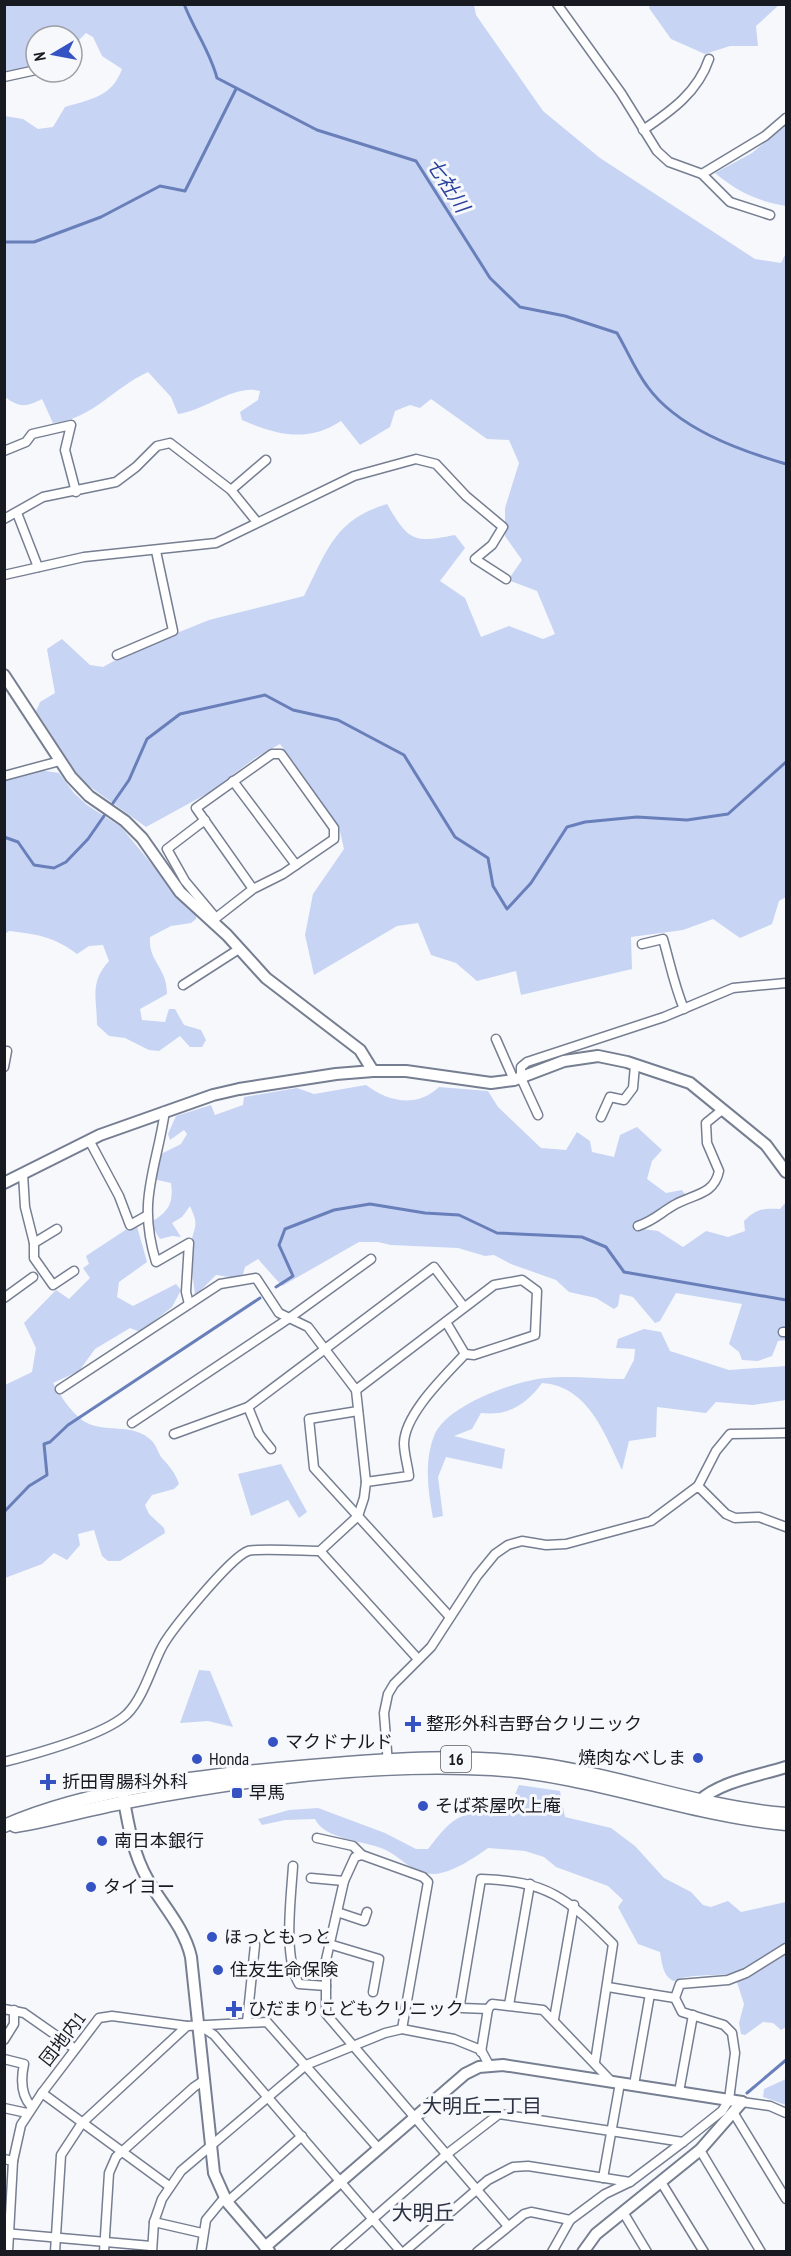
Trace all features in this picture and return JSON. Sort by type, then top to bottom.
[{"type":"main road","name":"16","points":[[4,1827],[28,1815],[124,1797],[202,1778],[388,1764],[493,1759],[551,1766],[699,1801],[752,1811],[786,1814]]},
{"type":"main road","name":"16","points":[[388,1764],[492,1769],[546,1776],[616,1790],[722,1816],[786,1824]]},
{"type":"street","points":[[557,4],[586,47],[616,84],[657,151],[669,162],[702,174],[730,202],[770,215]]},
{"type":"street","points":[[643,130],[680,104],[706,69],[709,59]]},
{"type":"street","points":[[4,77],[24,73]]},
{"type":"street","points":[[702,174],[765,136],[786,118]]},
{"type":"street","points":[[4,451],[26,442],[32,434],[71,425],[64,450],[76,492]]},
{"type":"street","points":[[4,519],[43,497],[116,482],[136,467],[157,446],[170,443],[231,490],[257,522]]},
{"type":"street","points":[[4,575],[84,557],[216,543],[366,471],[416,459],[436,464],[466,496],[504,527],[492,545],[475,559],[475,562],[506,579]]},
{"type":"street","points":[[231,490],[266,460]]},
{"type":"street","points":[[17,513],[38,567]]},
{"type":"street","points":[[117,655],[173,631],[156,551]]},
{"type":"street","points":[[4,675],[60,761],[89,796],[125,821],[142,838],[180,892],[214,920]]},
{"type":"street","points":[[214,920],[253,889],[296,865],[334,839],[334,828],[281,754],[272,754],[196,808],[253,889]]},
{"type":"street","points":[[4,776],[60,761]]},
{"type":"street","points":[[234,781],[296,865]]},
{"type":"street","points":[[205,820],[167,849],[185,882],[214,920],[266,978],[360,1050],[373,1071]]},
{"type":"street","points":[[642,944],[663,939],[672,967],[672,980],[684,1009]]},
{"type":"street","points":[[183,985],[239,949]]},
{"type":"street","points":[[517,1079],[521,1067],[527,1062],[684,1009],[733,988],[786,983]]},
{"type":"street","points":[[496,1039],[538,1115]]},
{"type":"street","points":[[4,1067],[7,1051]]},
{"type":"street","points":[[4,1183],[89,1140],[165,1111],[240,1089],[336,1074],[373,1071],[406,1071],[480,1082],[517,1079],[564,1061],[598,1056],[690,1083],[766,1145],[786,1172]]},
{"type":"street","points":[[601,1118],[610,1097],[624,1100],[633,1088],[635,1065]]},
{"type":"street","points":[[638,1226],[656,1220],[675,1204],[695,1198],[711,1188],[719,1171],[707,1143],[706,1123],[722,1110]]},
{"type":"street","points":[[165,1111],[153,1161],[146,1216],[147,1234],[156,1262],[189,1243],[186,1292],[189,1304]]},
{"type":"street","points":[[89,1140],[119,1196],[130,1225],[146,1216]]},
{"type":"street","points":[[23,1174],[26,1217],[34,1243],[34,1258],[53,1285],[74,1271]]},
{"type":"street","points":[[34,1243],[57,1229]]},
{"type":"street","points":[[132,1423],[288,1319],[371,1259]]},
{"type":"street","points":[[174,1434],[248,1407],[434,1267],[464,1307]]},
{"type":"street","points":[[4,1298],[33,1277]]},
{"type":"street","points":[[4,1762],[48,1751],[111,1724],[127,1714],[136,1701],[162,1646],[237,1557],[249,1550],[320,1551],[358,1516],[366,1482],[356,1390],[308,1327],[279,1313],[256,1278],[220,1284],[60,1389]]},
{"type":"street","points":[[356,1390],[494,1285],[522,1280],[537,1291],[535,1335],[474,1355],[465,1354]]},
{"type":"street","points":[[446,1322],[465,1354]]},
{"type":"street","points":[[366,1482],[409,1476],[404,1442],[423,1399],[465,1354]]},
{"type":"street","points":[[248,1407],[259,1434],[271,1449]]},
{"type":"street","points":[[358,1411],[312,1418],[308,1423],[314,1468],[450,1617]]},
{"type":"street","points":[[388,1764],[384,1713],[388,1694],[394,1684],[431,1647],[477,1576],[495,1554],[508,1545],[522,1541],[546,1545],[567,1544],[639,1525],[670,1509],[698,1486],[716,1451],[730,1434],[786,1433]]},
{"type":"street","points":[[698,1486],[726,1514],[735,1518],[759,1517],[786,1527]]},
{"type":"street","points":[[320,1551],[418,1659]]},
{"type":"street","points":[[699,1801],[708,1792],[786,1767]]},
{"type":"street","points":[[124,1797],[128,1825],[141,1866],[187,1940],[193,2025],[203,2082],[214,2172],[226,2200],[265,2250],[465,2074],[489,2065],[770,2106],[786,2113]]},
{"type":"street","points":[[317,1838],[353,1846],[362,1855],[423,1877],[428,1882],[402,2029]]},
{"type":"street","points":[[362,1855],[355,1857],[344,1881],[329,1944],[326,2014],[507,2225]]},
{"type":"street","points":[[293,1866],[290,1912],[292,1973],[300,1984],[326,1986]]},
{"type":"street","points":[[311,1878],[344,1881]]},
{"type":"street","points":[[488,2009],[462,2008],[459,2004],[481,1879],[530,1884],[574,1905],[613,1944],[595,2062]]},
{"type":"street","points":[[509,2005],[530,1884]]},
{"type":"street","points":[[554,2019],[574,1905]]},
{"type":"street","points":[[338,1912],[364,1921],[367,1912]]},
{"type":"street","points":[[329,1944],[379,1959],[373,1992]]},
{"type":"street","points":[[247,2022],[255,1945]]},
{"type":"street","points":[[552,2252],[570,2220],[605,2194],[630,2182],[684,2142],[722,2110],[729,2100],[735,2053],[732,2034],[724,2025],[682,2012],[675,1998],[680,1984],[728,1980],[746,1973],[786,1948]]},
{"type":"street","points":[[608,1987],[675,1998]]},
{"type":"street","points":[[634,2085],[650,1994]]},
{"type":"street","points":[[489,2065],[482,2052],[488,2009],[492,2004],[509,2005],[543,2010],[616,2082]]},
{"type":"street","points":[[4,2009],[24,2013],[74,2048]]},
{"type":"street","points":[[4,2040],[14,2024],[14,2010]]},
{"type":"street","points":[[679,2092],[693,2015]]},
{"type":"street","name":"団地内1","points":[[8,2252],[9,2160],[16,2136],[29,2110],[74,2048],[99,2018],[112,2016],[193,2025]]},
{"type":"street","points":[[55,2252],[61,2155],[82,2123],[193,2025],[267,2022],[379,2149]]},
{"type":"street","points":[[193,2025],[214,2035],[402,2252],[498,2172],[528,2166],[630,2182]]},
{"type":"street","points":[[7,2233],[55,2238],[104,2247],[152,2249],[154,2222],[169,2186],[181,2171],[306,2065],[402,2029],[437,2034],[482,2052]]},
{"type":"street","points":[[4,2059],[24,2064],[22,2074],[24,2096],[29,2110],[4,2108]]},
{"type":"street","points":[[104,2247],[109,2173],[121,2151],[194,2087],[203,2082]]},
{"type":"street","points":[[603,2178],[612,2130],[616,2082]]},
{"type":"street","points":[[42,2092],[169,2186]]},
{"type":"street","points":[[584,2251],[596,2234],[700,2150],[742,2102]]},
{"type":"street","points":[[733,2112],[786,2199]]},
{"type":"street","points":[[335,2252],[447,2154],[499,2114],[684,2142]]},
{"type":"street","points":[[201,2252],[202,2233],[213,2210],[302,2136]]},
{"type":"street","points":[[700,2150],[761,2252]]},
{"type":"street","points":[[662,2182],[704,2252]]},
{"type":"street","points":[[477,2252],[517,2216],[531,2212],[570,2220]]},
{"type":"street","points":[[622,2212],[647,2252]]},
{"type":"street","points":[[154,2222],[202,2233]]},
{"type":"shaded area","points":[[650,4],[779,5],[756,26],[758,46],[730,46],[705,54],[671,39],[649,8]]},
{"type":"shaded area","points":[[5,5],[474,5],[476,15],[543,111],[600,158],[755,259],[781,263],[786,253],[786,897],[779,901],[772,924],[740,938],[713,919],[683,930],[631,937],[632,969],[521,995],[516,971],[477,981],[456,963],[431,955],[418,923],[397,926],[314,975],[305,935],[313,894],[344,849],[339,827],[280,744],[255,758],[210,792],[146,827],[82,781],[36,711],[40,702],[55,693],[47,649],[62,639],[90,665],[103,667],[130,652],[209,620],[304,596],[334,539],[355,519],[387,504],[401,526],[414,537],[430,539],[455,535],[465,548],[440,581],[465,598],[481,637],[509,626],[543,639],[555,634],[537,591],[508,580],[522,560],[505,536],[505,508],[519,463],[509,440],[487,439],[431,399],[420,408],[410,405],[395,411],[390,427],[360,445],[341,421],[317,432],[292,434],[268,430],[242,420],[240,412],[258,400],[260,391],[240,391],[178,414],[171,397],[148,372],[80,416],[53,423],[42,399],[23,405],[5,397],[5,116],[23,119],[38,129],[53,127],[65,107],[100,96],[113,86],[122,69],[102,56],[93,37],[86,33],[84,35],[84,24],[24,24],[24,68],[5,73]]},
{"type":"shaded area","points":[[786,124],[786,206],[748,195],[715,173],[752,153]]},
{"type":"shaded area","points":[[39,770],[59,773],[74,793],[87,805],[121,827],[196,914],[196,919],[191,923],[171,926],[150,937],[152,953],[164,977],[167,994],[140,1009],[142,1020],[165,1022],[169,1009],[175,1009],[184,1025],[201,1030],[206,1040],[202,1047],[190,1047],[180,1036],[159,1051],[149,1050],[125,1038],[109,1036],[97,1025],[96,984],[109,961],[103,945],[89,946],[77,954],[45,937],[9,931],[5,934],[4,780]]},
{"type":"shaded area","points":[[366,1085],[393,1099],[402,1100],[421,1098],[439,1087],[488,1091],[498,1107],[541,1148],[566,1150],[577,1132],[590,1141],[592,1152],[614,1157],[620,1135],[637,1127],[662,1150],[652,1161],[647,1179],[666,1193],[682,1190],[687,1197],[643,1229],[658,1231],[683,1247],[706,1231],[728,1237],[745,1231],[744,1221],[752,1214],[764,1209],[780,1209],[786,1202],[786,1340],[778,1341],[772,1356],[758,1361],[742,1360],[739,1352],[729,1344],[742,1304],[676,1293],[660,1321],[655,1323],[633,1297],[620,1294],[618,1306],[614,1309],[596,1298],[569,1292],[556,1280],[511,1264],[494,1255],[485,1256],[458,1248],[391,1245],[378,1242],[359,1242],[282,1286],[258,1259],[245,1267],[243,1274],[236,1278],[216,1275],[195,1296],[190,1255],[195,1218],[190,1206],[182,1217],[172,1223],[181,1237],[172,1236],[160,1239],[150,1223],[165,1211],[172,1197],[171,1183],[153,1179],[155,1157],[181,1144],[187,1134],[184,1130],[170,1140],[168,1134],[176,1116],[211,1105],[215,1115],[243,1105],[244,1097],[297,1088],[314,1094]]},
{"type":"shaded area","points":[[136,1223],[147,1262],[119,1282],[117,1297],[133,1306],[176,1284],[181,1290],[172,1307],[140,1332],[130,1328],[95,1349],[79,1371],[53,1383],[69,1407],[82,1420],[99,1427],[136,1431],[153,1443],[179,1484],[174,1489],[152,1495],[145,1505],[149,1514],[164,1528],[165,1533],[120,1561],[108,1561],[102,1556],[94,1530],[78,1534],[80,1545],[67,1560],[54,1553],[42,1564],[5,1578],[5,1385],[32,1372],[36,1348],[24,1323],[56,1290],[69,1299],[90,1278],[83,1268],[89,1264],[86,1256]]},
{"type":"shaded area","points":[[644,1329],[661,1332],[670,1351],[729,1370],[786,1366],[786,1400],[753,1405],[716,1402],[706,1413],[657,1407],[656,1437],[629,1441],[622,1470],[601,1427],[583,1402],[558,1386],[542,1383],[523,1403],[500,1413],[481,1413],[472,1429],[454,1436],[505,1449],[502,1469],[446,1457],[438,1477],[443,1516],[433,1518],[428,1487],[429,1456],[434,1436],[452,1414],[500,1389],[532,1380],[565,1377],[624,1379],[634,1360],[635,1349],[616,1348],[618,1339]]},
{"type":"shaded area","points":[[281,1464],[307,1512],[299,1518],[288,1500],[251,1516],[238,1474]]},
{"type":"shaded area","points":[[199,1670],[210,1671],[233,1727],[208,1721],[180,1723]]},
{"type":"shaded area","points":[[519,1785],[560,1791],[565,1817],[611,1828],[635,1846],[664,1878],[691,1892],[703,1905],[711,1907],[728,1901],[741,1912],[786,1902],[786,2027],[781,2030],[773,2023],[763,2022],[745,2035],[741,2034],[739,2023],[744,2004],[734,1973],[687,1977],[674,1981],[670,1979],[664,1969],[660,1952],[638,1944],[618,1907],[623,1900],[608,1886],[556,1867],[544,1857],[525,1851],[488,1848],[448,1871],[426,1873],[412,1868],[381,1848],[335,1835],[320,1826],[315,1819],[285,1820],[262,1825],[258,1819],[289,1810],[318,1808],[385,1833],[416,1849],[428,1849],[455,1820],[499,1808],[502,1798],[514,1797]]},
{"type":"shaded area","points":[[786,2079],[786,2105],[763,2097],[764,2089]]},
{"type":"waterway","name":"七社川","points":[[184,4],[217,78],[317,130],[416,161],[490,278],[520,307],[565,316],[617,333],[647,386],[675,414],[710,436],[748,452],[786,464]]},
{"type":"waterway","name":"七社川","points":[[4,242],[34,242],[101,217],[160,186],[185,191],[236,89]]},
{"type":"waterway","points":[[4,837],[18,842],[34,865],[54,868],[66,862],[88,839],[129,780],[147,739],[180,714],[265,695],[293,710],[338,720],[404,755],[455,837],[488,858],[493,886],[507,909],[531,883],[567,827],[585,822],[637,817],[687,820],[728,814],[786,762]]},
{"type":"waterway","points":[[276,1287],[293,1276],[279,1245],[285,1229],[334,1210],[370,1204],[425,1213],[459,1215],[497,1233],[582,1237],[606,1247],[624,1272],[786,1300]]},
{"type":"waterway","points":[[4,1512],[29,1486],[47,1475],[44,1444],[50,1442],[68,1425],[260,1298]]},
{"type":"waterway","points":[[747,2093],[786,2060]]},
{"type":"place","name":"整形外科吉野台クリニック","points":[[413,1724]]},
{"type":"place","name":"マクドナルド","points":[[273,1742]]},
{"type":"place","name":"焼肉なべしま","points":[[698,1758]]},
{"type":"place","name":"Honda","points":[[197,1759]]},
{"type":"place","name":"折田胃腸科外科","points":[[48,1782]]},
{"type":"place","name":"早馬","points":[[237,1793]]},
{"type":"place","name":"そば茶屋吹上庵","points":[[423,1806]]},
{"type":"place","name":"南日本銀行","points":[[102,1841]]},
{"type":"place","name":"タイヨー","points":[[91,1887]]},
{"type":"place","name":"ほっともっと","points":[[212,1937]]},
{"type":"place","name":"住友生命保険","points":[[218,1970]]},
{"type":"place","name":"ひだまりこどもクリニック","points":[[234,2009]]},
{"type":"district","name":"大明丘二丁目","points":[[482,2106]]},
{"type":"district","name":"大明丘","points":[[423,2213]]}]
